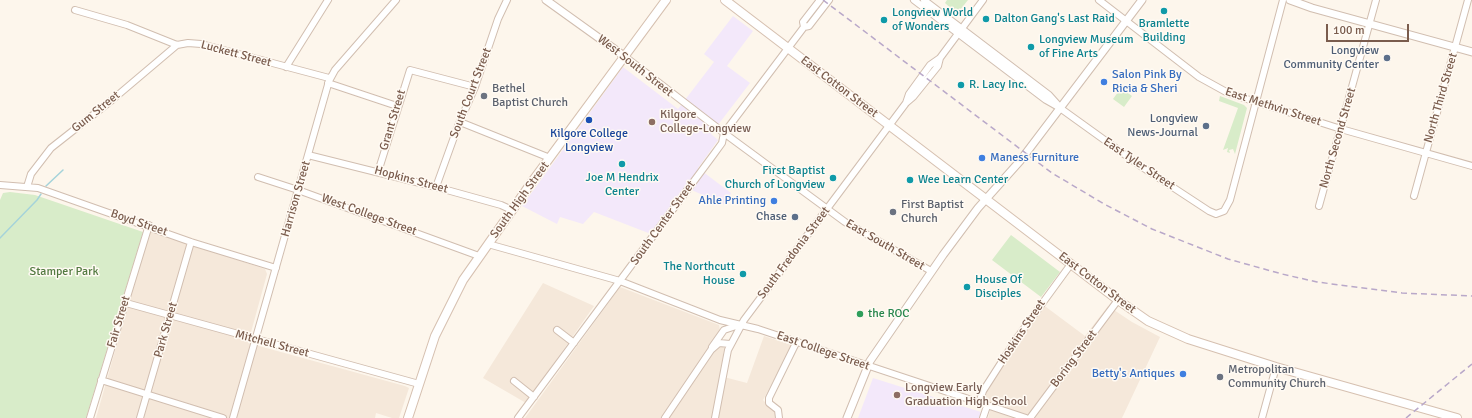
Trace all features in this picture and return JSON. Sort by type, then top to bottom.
[{"type":"main road","name":"South High Street","points":[[408,418],[442,319],[459,287],[512,210],[666,0]]},
{"type":"main road","name":"East Cotton Street","points":[[725,0],[1143,318],[1167,330],[1276,367],[1440,416],[1457,418]]},
{"type":"street","points":[[286,67],[328,0]]},
{"type":"street","name":"Harrison Street","points":[[233,418],[329,81],[335,70],[396,0]]},
{"type":"street","name":"South Court Street","points":[[436,187],[460,122],[475,87],[496,24],[507,0]]},
{"type":"street","name":"West South Street","points":[[546,0],[624,56],[724,134]]},
{"type":"street","name":"South Center Street","points":[[804,27],[803,22],[820,0]]},
{"type":"street","name":"East Tyler Street","points":[[914,0],[1049,95],[1060,108],[1142,167],[1214,214],[1222,212],[1227,207],[1230,200],[1255,103]]},
{"type":"street","name":"East Tyler Street","points":[[924,0],[960,32]]},
{"type":"street","name":"South Fredonia Street","points":[[716,418],[730,344],[741,325],[826,209],[890,126],[906,103],[909,94],[925,78],[933,62],[940,58],[984,0]]},
{"type":"street","name":"East Methvin Street","points":[[1099,0],[1207,82],[1228,93],[1255,103],[1341,129],[1472,166]]},
{"type":"street","points":[[847,418],[867,366],[931,271],[986,198],[1027,153],[1142,0]]},
{"type":"street","points":[[1255,103],[1283,0]]},
{"type":"street","points":[[1290,0],[1472,52]]},
{"type":"street","name":"North Second Street","points":[[1319,206],[1376,0]]},
{"type":"street","name":"North Third Street","points":[[1414,196],[1468,0]]},
{"type":"street","name":"South Center Street","points":[[520,417],[722,143],[724,134],[804,27],[809,26],[828,2]]},
{"type":"street","name":"Luckett Street","points":[[76,10],[128,25],[177,45],[188,43],[201,44],[286,67],[398,106]]},
{"type":"street","name":"Gum Street","points":[[27,187],[31,174],[51,148],[112,100],[177,45]]},
{"type":"street","name":"Grant Street","points":[[378,172],[410,70],[475,87]]},
{"type":"street","points":[[460,122],[550,158]]},
{"type":"street","name":"East South Street","points":[[724,134],[852,227],[931,271]]},
{"type":"street","name":"Hopkins Street","points":[[308,155],[436,187],[501,205],[512,210]]},
{"type":"street","name":"West College Street","points":[[258,177],[298,190],[479,256]]},
{"type":"street","name":"Boyd Street","points":[[0,185],[38,188],[148,225],[191,242],[276,268]]},
{"type":"street","name":"Fair Street","points":[[90,418],[148,225]]},
{"type":"street","name":"Park Street","points":[[140,418],[191,242]]},
{"type":"street","points":[[488,244],[620,282]]},
{"type":"street","name":"Hoskins Street","points":[[979,403],[983,391],[1017,338],[1071,264]]},
{"type":"street","name":"East College Street","points":[[620,282],[716,318],[797,341],[867,366],[1026,418]]},
{"type":"street","name":"Boring Street","points":[[1030,418],[1118,300]]},
{"type":"street","name":"Mitchell Street","points":[[126,302],[256,340],[419,384]]},
{"type":"street","points":[[665,418],[710,350],[713,343],[724,330],[741,325]]},
{"type":"street","points":[[557,330],[574,343]]},
{"type":"street","points":[[778,418],[778,410],[769,403],[768,398],[797,341]]},
{"type":"street","points":[[710,350],[719,343],[730,344]]},
{"type":"street","points":[[1262,418],[1276,367]]},
{"type":"street","points":[[101,380],[223,418]]},
{"type":"street","points":[[514,381],[534,397]]},
{"type":"street","points":[[983,418],[987,406]]},
{"type":"shaded area","name":"Kilgore College-Longview","points":[[733,16],[753,31],[727,66],[750,83],[711,134],[718,140],[698,168],[731,193],[725,205],[685,187],[651,234],[594,212],[583,224],[560,217],[557,224],[522,206],[623,67],[678,109],[714,62],[704,54]]},
{"type":"shaded area","points":[[149,231],[265,269],[267,274],[248,343],[405,386],[409,388],[399,418],[392,418],[376,413],[375,418],[96,418]]},
{"type":"shaded area","points":[[543,283],[594,306],[526,403],[483,378]]},
{"type":"shaded area","points":[[620,287],[719,325],[724,349],[720,376],[747,383],[764,336],[792,345],[763,400],[777,414],[775,418],[525,418]]},
{"type":"shaded area","points":[[1038,301],[1085,336],[1108,306],[1132,322],[1160,337],[1122,418],[988,418],[992,404],[975,397]]},
{"type":"shaded area","name":"Longview Early Graduation High School","points":[[873,378],[981,412],[979,418],[858,418]]},
{"type":"green space","points":[[947,0],[968,0],[960,10],[954,11],[945,3]]},
{"type":"green space","points":[[1121,88],[1132,96],[1124,107],[1113,99]]},
{"type":"green space","points":[[1220,96],[1244,105],[1247,108],[1235,154],[1233,149],[1229,150],[1230,153],[1227,152],[1228,148],[1223,150],[1238,108],[1219,101]]},
{"type":"green space","name":"Stamper Park","points":[[10,192],[35,195],[143,232],[86,418],[0,418],[0,200],[3,193]]},
{"type":"green space","points":[[1011,235],[1060,272],[1041,297],[992,260]]},
{"type":"waterway","points":[[46,186],[63,170]]},
{"type":"waterway","points":[[0,238],[41,194]]},
{"type":"railway","points":[[823,0],[1052,173],[1104,204],[1152,229],[1228,259],[1317,282],[1402,293],[1472,296]]},
{"type":"railway","points":[[1406,418],[1472,364]]},
{"type":"place","name":"Bramlette Building","points":[[1164,11]]},
{"type":"place","name":"Dalton Gang's Last Raid","points":[[986,19]]},
{"type":"place","name":"Longview World of Wonders","points":[[884,20]]},
{"type":"place","name":"Longview Museum of Fine Arts","points":[[1031,47]]},
{"type":"place","name":"Longview Community Center","points":[[1387,58]]},
{"type":"place","name":"Salon Pink By Ricia & Sheri","points":[[1104,82]]},
{"type":"place","name":"R. Lacy Inc.","points":[[961,85]]},
{"type":"place","name":"Bethel Baptist Church","points":[[484,96]]},
{"type":"place","name":"Kilgore College Longview","points":[[589,120]]},
{"type":"place","name":"Kilgore College-Longview","points":[[652,122]]},
{"type":"place","name":"Longview News-Journal","points":[[1206,126]]},
{"type":"place","name":"Maness Furniture","points":[[982,158]]},
{"type":"place","name":"Joe M Hendrix Center","points":[[622,164]]},
{"type":"place","name":"First Baptist Church of Longview","points":[[833,178]]},
{"type":"place","name":"Wee Learn Center","points":[[910,180]]},
{"type":"place","name":"Ahle Printing","points":[[774,201]]},
{"type":"place","name":"First Baptist Church","points":[[893,212]]},
{"type":"place","name":"Chase","points":[[795,217]]},
{"type":"place","name":"The Northcutt House","points":[[743,274]]},
{"type":"place","name":"House Of Disciples","points":[[967,287]]},
{"type":"place","name":"the ROC","points":[[860,314]]},
{"type":"place","name":"Betty's Antiques","points":[[1183,374]]},
{"type":"place","name":"Metropolitan Community Church","points":[[1220,377]]},
{"type":"place","name":"Longview Early Graduation High School","points":[[897,395]]}]
